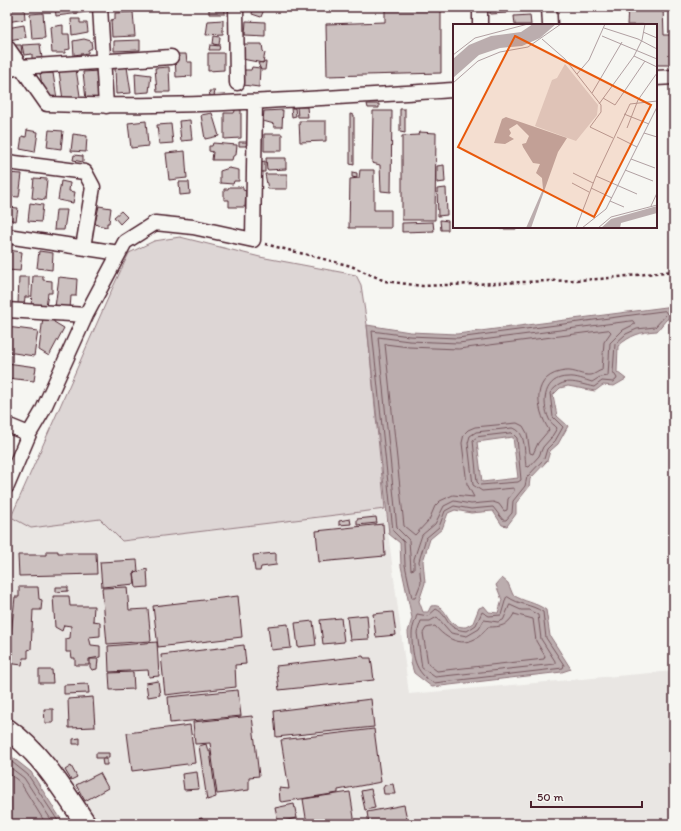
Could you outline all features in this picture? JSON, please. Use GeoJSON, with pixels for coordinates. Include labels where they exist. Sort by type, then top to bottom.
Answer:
{"type":"FeatureCollection","features":[{"type":"Feature","properties":{"kind":"main road"},"geometry":{"type":"LineString","coordinates":[[7,729],[18,737],[44,763],[86,824]]}},
{"type":"Feature","properties":{"kind":"street"},"geometry":{"type":"LineString","coordinates":[[100,7],[106,106]]}},
{"type":"Feature","properties":{"kind":"street"},"geometry":{"type":"LineString","coordinates":[[236,7],[237,83]]}},
{"type":"Feature","properties":{"kind":"street"},"geometry":{"type":"LineString","coordinates":[[480,7],[480,24]]}},
{"type":"Feature","properties":{"kind":"street"},"geometry":{"type":"LineString","coordinates":[[549,7],[550,24]]}},
{"type":"Feature","properties":{"kind":"street"},"geometry":{"type":"LineString","coordinates":[[7,47],[14,68],[47,104],[106,106],[255,102],[453,90]]}},
{"type":"Feature","properties":{"kind":"street"},"geometry":{"type":"LineString","coordinates":[[14,68],[103,60],[171,57]]}},
{"type":"Feature","properties":{"kind":"street"},"geometry":{"type":"LineString","coordinates":[[657,78],[674,77]]}},
{"type":"Feature","properties":{"kind":"street"},"geometry":{"type":"LineString","coordinates":[[7,486],[29,434],[42,412],[86,315],[125,242],[155,223],[193,227],[253,240],[255,102]]}},
{"type":"Feature","properties":{"kind":"street"},"geometry":{"type":"LineString","coordinates":[[7,162],[85,172],[93,187],[83,247]]}},
{"type":"Feature","properties":{"kind":"street"},"geometry":{"type":"LineString","coordinates":[[7,236],[119,253]]}},
{"type":"Feature","properties":{"kind":"street"},"geometry":{"type":"LineString","coordinates":[[7,310],[86,315]]}},
{"type":"Feature","properties":{"kind":"street"},"geometry":{"type":"LineString","coordinates":[[7,425],[29,434]]}},
{"type":"Feature","properties":{"kind":"path"},"geometry":{"type":"LineString","coordinates":[[253,240],[351,266],[385,281],[422,286],[600,280],[674,271]]}},
{"type":"Feature","properties":{"kind":"shaded area"},"geometry":{"type":"Polygon","coordinates":[[[180,237],[260,257],[356,275],[361,285],[367,325],[385,509],[122,541],[100,519],[31,528],[11,517],[129,253],[154,241],[180,237]]]}},
{"type":"Feature","properties":{"kind":"shaded area"},"geometry":{"type":"Polygon","coordinates":[[[385,509],[409,694],[674,671],[674,824],[95,824],[7,724],[7,524],[11,517],[31,528],[100,519],[122,541],[385,509]]]}},
{"type":"Feature","properties":{"kind":"water"},"geometry":{"type":"Polygon","coordinates":[[[674,306],[674,315],[666,320],[657,331],[636,335],[627,339],[618,346],[617,372],[626,379],[614,386],[603,385],[595,391],[568,386],[560,388],[553,395],[557,416],[568,426],[558,444],[550,451],[547,461],[530,479],[529,487],[516,503],[516,514],[507,526],[502,525],[493,511],[471,513],[455,510],[448,513],[442,529],[430,539],[423,561],[425,583],[419,601],[423,612],[428,612],[431,606],[440,607],[452,623],[461,627],[466,627],[473,623],[479,608],[484,606],[489,612],[498,613],[502,600],[496,585],[502,578],[508,583],[513,595],[538,605],[546,610],[550,636],[571,669],[562,672],[432,687],[414,673],[411,663],[408,632],[412,618],[401,566],[400,543],[389,534],[367,325],[410,332],[457,334],[674,306]],[[513,437],[477,442],[482,482],[518,478],[513,437]]]}},
{"type":"Feature","properties":{"kind":"water"},"geometry":{"type":"Polygon","coordinates":[[[7,753],[31,772],[64,824],[7,824],[7,753]]]}},
{"type":"Feature","properties":{"kind":"building"},"geometry":{"type":"Polygon","coordinates":[[[7,7],[24,7],[25,19],[7,22],[7,7]]]}},
{"type":"Feature","properties":{"kind":"building"},"geometry":{"type":"Polygon","coordinates":[[[55,7],[88,7],[88,12],[56,16],[55,7]]]}},
{"type":"Feature","properties":{"kind":"building"},"geometry":{"type":"Polygon","coordinates":[[[209,7],[225,7],[225,14],[209,14],[209,7]]]}},
{"type":"Feature","properties":{"kind":"building"},"geometry":{"type":"Polygon","coordinates":[[[250,7],[265,7],[261,17],[252,14],[253,8],[250,7]]]}},
{"type":"Feature","properties":{"kind":"building"},"geometry":{"type":"Polygon","coordinates":[[[385,7],[441,7],[441,73],[327,76],[326,24],[385,22],[385,7]]]}},
{"type":"Feature","properties":{"kind":"building"},"geometry":{"type":"Polygon","coordinates":[[[490,7],[507,7],[507,13],[490,14],[490,7]]]}},
{"type":"Feature","properties":{"kind":"building"},"geometry":{"type":"Polygon","coordinates":[[[628,7],[663,8],[664,35],[674,35],[674,65],[657,65],[657,24],[627,24],[628,7]]]}},
{"type":"Feature","properties":{"kind":"building"},"geometry":{"type":"Polygon","coordinates":[[[133,12],[135,36],[112,37],[111,20],[115,19],[115,13],[133,12]]]}},
{"type":"Feature","properties":{"kind":"building"},"geometry":{"type":"Polygon","coordinates":[[[43,13],[45,38],[32,39],[30,14],[43,13]]]}},
{"type":"Feature","properties":{"kind":"building"},"geometry":{"type":"Polygon","coordinates":[[[530,15],[531,24],[515,24],[514,16],[530,15]]]}},
{"type":"Feature","properties":{"kind":"building"},"geometry":{"type":"Polygon","coordinates":[[[71,19],[80,19],[80,23],[87,23],[88,32],[72,35],[71,19]]]}},
{"type":"Feature","properties":{"kind":"building"},"geometry":{"type":"Polygon","coordinates":[[[223,20],[223,34],[206,35],[208,21],[223,20]]]}},
{"type":"Feature","properties":{"kind":"building"},"geometry":{"type":"Polygon","coordinates":[[[246,21],[265,22],[265,36],[245,35],[246,21]]]}},
{"type":"Feature","properties":{"kind":"building"},"geometry":{"type":"Polygon","coordinates":[[[24,25],[26,37],[9,40],[7,28],[24,25]]]}},
{"type":"Feature","properties":{"kind":"building"},"geometry":{"type":"Polygon","coordinates":[[[63,25],[63,34],[69,34],[70,49],[65,50],[65,53],[52,53],[50,27],[63,25]]]}},
{"type":"Feature","properties":{"kind":"building"},"geometry":{"type":"Polygon","coordinates":[[[214,36],[220,37],[219,45],[213,44],[214,36]]]}},
{"type":"Feature","properties":{"kind":"building"},"geometry":{"type":"Polygon","coordinates":[[[84,39],[91,41],[92,48],[88,50],[88,53],[74,55],[73,41],[84,39]]]}},
{"type":"Feature","properties":{"kind":"building"},"geometry":{"type":"Polygon","coordinates":[[[140,40],[140,50],[114,51],[114,41],[140,40]]]}},
{"type":"Feature","properties":{"kind":"building"},"geometry":{"type":"Polygon","coordinates":[[[40,44],[42,58],[32,59],[32,54],[24,55],[22,45],[40,44]]]}},
{"type":"Feature","properties":{"kind":"building"},"geometry":{"type":"Polygon","coordinates":[[[242,44],[262,44],[263,51],[265,53],[263,63],[242,59],[242,44]]]}},
{"type":"Feature","properties":{"kind":"building"},"geometry":{"type":"Polygon","coordinates":[[[13,45],[21,45],[22,53],[17,54],[13,45]]]}},
{"type":"Feature","properties":{"kind":"building"},"geometry":{"type":"Polygon","coordinates":[[[210,45],[220,46],[219,50],[209,50],[210,45]]]}},
{"type":"Feature","properties":{"kind":"building"},"geometry":{"type":"Polygon","coordinates":[[[208,53],[224,53],[224,70],[208,71],[208,53]]]}},
{"type":"Feature","properties":{"kind":"building"},"geometry":{"type":"Polygon","coordinates":[[[175,54],[186,54],[187,62],[192,62],[192,76],[176,77],[175,54]]]}},
{"type":"Feature","properties":{"kind":"building"},"geometry":{"type":"Polygon","coordinates":[[[266,62],[265,70],[261,70],[258,63],[266,62]]]}},
{"type":"Feature","properties":{"kind":"building"},"geometry":{"type":"Polygon","coordinates":[[[127,67],[131,93],[116,94],[115,68],[127,67]]]}},
{"type":"Feature","properties":{"kind":"building"},"geometry":{"type":"Polygon","coordinates":[[[169,67],[170,92],[157,92],[155,68],[169,67]]]}},
{"type":"Feature","properties":{"kind":"building"},"geometry":{"type":"Polygon","coordinates":[[[252,67],[260,68],[259,87],[243,85],[244,70],[251,70],[252,67]]]}},
{"type":"Feature","properties":{"kind":"building"},"geometry":{"type":"Polygon","coordinates":[[[76,69],[80,96],[77,101],[63,100],[59,71],[76,69]]]}},
{"type":"Feature","properties":{"kind":"building"},"geometry":{"type":"Polygon","coordinates":[[[99,71],[101,97],[97,97],[96,100],[86,100],[83,72],[99,71]]]}},
{"type":"Feature","properties":{"kind":"building"},"geometry":{"type":"Polygon","coordinates":[[[53,73],[57,99],[48,101],[44,95],[40,74],[53,73]]]}},
{"type":"Feature","properties":{"kind":"building"},"geometry":{"type":"Polygon","coordinates":[[[135,73],[151,75],[149,92],[136,93],[135,73]]]}},
{"type":"Feature","properties":{"kind":"building"},"geometry":{"type":"Polygon","coordinates":[[[209,91],[215,91],[214,96],[210,96],[209,91]]]}},
{"type":"Feature","properties":{"kind":"building"},"geometry":{"type":"Polygon","coordinates":[[[367,104],[379,104],[379,108],[368,108],[367,104]]]}},
{"type":"Feature","properties":{"kind":"building"},"geometry":{"type":"Polygon","coordinates":[[[297,107],[307,107],[308,117],[298,117],[297,107]]]}},
{"type":"Feature","properties":{"kind":"building"},"geometry":{"type":"Polygon","coordinates":[[[291,108],[295,108],[296,116],[292,117],[291,108]]]}},
{"type":"Feature","properties":{"kind":"building"},"geometry":{"type":"Polygon","coordinates":[[[236,109],[241,110],[241,138],[224,139],[224,113],[234,113],[236,109]]]}},
{"type":"Feature","properties":{"kind":"building"},"geometry":{"type":"Polygon","coordinates":[[[400,109],[405,109],[405,133],[400,132],[400,109]]]}},
{"type":"Feature","properties":{"kind":"building"},"geometry":{"type":"Polygon","coordinates":[[[283,110],[282,127],[274,127],[274,124],[263,121],[264,111],[283,110]]]}},
{"type":"Feature","properties":{"kind":"building"},"geometry":{"type":"Polygon","coordinates":[[[373,111],[392,111],[391,192],[381,191],[380,165],[372,163],[373,111]]]}},
{"type":"Feature","properties":{"kind":"building"},"geometry":{"type":"Polygon","coordinates":[[[212,113],[219,136],[205,139],[201,115],[212,113]]]}},
{"type":"Feature","properties":{"kind":"building"},"geometry":{"type":"Polygon","coordinates":[[[350,114],[354,115],[354,165],[350,164],[350,114]]]}},
{"type":"Feature","properties":{"kind":"building"},"geometry":{"type":"Polygon","coordinates":[[[190,120],[192,140],[181,141],[179,121],[190,120]]]}},
{"type":"Feature","properties":{"kind":"building"},"geometry":{"type":"Polygon","coordinates":[[[146,121],[148,146],[131,148],[128,123],[146,121]]]}},
{"type":"Feature","properties":{"kind":"building"},"geometry":{"type":"Polygon","coordinates":[[[299,121],[326,121],[326,141],[300,142],[299,121]]]}},
{"type":"Feature","properties":{"kind":"building"},"geometry":{"type":"Polygon","coordinates":[[[171,124],[173,143],[159,144],[157,125],[171,124]]]}},
{"type":"Feature","properties":{"kind":"building"},"geometry":{"type":"Polygon","coordinates":[[[27,130],[38,132],[35,152],[20,149],[22,136],[26,137],[27,130]]]}},
{"type":"Feature","properties":{"kind":"building"},"geometry":{"type":"Polygon","coordinates":[[[49,130],[63,131],[61,149],[47,147],[49,130]]]}},
{"type":"Feature","properties":{"kind":"building"},"geometry":{"type":"Polygon","coordinates":[[[419,132],[436,133],[435,220],[402,220],[402,136],[418,135],[419,132]]]}},
{"type":"Feature","properties":{"kind":"building"},"geometry":{"type":"Polygon","coordinates":[[[73,134],[87,136],[86,152],[71,151],[73,134]]]}},
{"type":"Feature","properties":{"kind":"building"},"geometry":{"type":"Polygon","coordinates":[[[264,134],[282,134],[282,151],[264,151],[264,134]]]}},
{"type":"Feature","properties":{"kind":"building"},"geometry":{"type":"Polygon","coordinates":[[[239,142],[247,142],[246,146],[239,146],[239,142]]]}},
{"type":"Feature","properties":{"kind":"building"},"geometry":{"type":"Polygon","coordinates":[[[213,143],[237,145],[236,155],[233,156],[232,160],[212,160],[213,152],[209,151],[209,146],[212,146],[213,143]]]}},
{"type":"Feature","properties":{"kind":"building"},"geometry":{"type":"Polygon","coordinates":[[[185,151],[187,178],[169,180],[166,153],[185,151]]]}},
{"type":"Feature","properties":{"kind":"building"},"geometry":{"type":"Polygon","coordinates":[[[74,155],[83,156],[83,162],[73,160],[74,155]]]}},
{"type":"Feature","properties":{"kind":"building"},"geometry":{"type":"Polygon","coordinates":[[[266,158],[286,158],[286,169],[267,170],[266,158]]]}},
{"type":"Feature","properties":{"kind":"building"},"geometry":{"type":"Polygon","coordinates":[[[265,161],[265,172],[261,172],[260,162],[265,161]]]}},
{"type":"Feature","properties":{"kind":"building"},"geometry":{"type":"Polygon","coordinates":[[[444,165],[445,182],[437,183],[437,166],[444,165]]]}},
{"type":"Feature","properties":{"kind":"building"},"geometry":{"type":"Polygon","coordinates":[[[229,168],[239,170],[239,181],[234,181],[233,184],[220,183],[220,171],[229,168]]]}},
{"type":"Feature","properties":{"kind":"building"},"geometry":{"type":"Polygon","coordinates":[[[360,170],[374,170],[374,210],[391,210],[391,228],[349,228],[350,179],[359,178],[360,170]]]}},
{"type":"Feature","properties":{"kind":"building"},"geometry":{"type":"Polygon","coordinates":[[[352,172],[357,173],[357,178],[352,177],[352,172]]]}},
{"type":"Feature","properties":{"kind":"building"},"geometry":{"type":"Polygon","coordinates":[[[7,173],[22,174],[19,197],[7,196],[7,173]]]}},
{"type":"Feature","properties":{"kind":"building"},"geometry":{"type":"Polygon","coordinates":[[[265,174],[287,174],[287,189],[268,189],[265,174]]]}},
{"type":"Feature","properties":{"kind":"building"},"geometry":{"type":"Polygon","coordinates":[[[34,178],[47,179],[45,200],[32,198],[34,178]]]}},
{"type":"Feature","properties":{"kind":"building"},"geometry":{"type":"Polygon","coordinates":[[[61,181],[70,183],[69,191],[75,192],[73,203],[58,200],[61,181]]]}},
{"type":"Feature","properties":{"kind":"building"},"geometry":{"type":"Polygon","coordinates":[[[179,182],[189,182],[190,194],[180,195],[179,182]]]}},
{"type":"Feature","properties":{"kind":"building"},"geometry":{"type":"Polygon","coordinates":[[[229,187],[243,187],[243,190],[246,191],[245,207],[229,207],[229,200],[224,200],[224,189],[228,189],[229,187]]]}},
{"type":"Feature","properties":{"kind":"building"},"geometry":{"type":"Polygon","coordinates":[[[446,188],[447,215],[438,216],[437,189],[446,188]]]}},
{"type":"Feature","properties":{"kind":"building"},"geometry":{"type":"Polygon","coordinates":[[[30,203],[43,205],[41,222],[28,221],[30,203]]]}},
{"type":"Feature","properties":{"kind":"building"},"geometry":{"type":"Polygon","coordinates":[[[99,206],[111,208],[107,227],[97,225],[95,223],[99,206]]]}},
{"type":"Feature","properties":{"kind":"building"},"geometry":{"type":"Polygon","coordinates":[[[7,207],[18,208],[16,221],[7,219],[7,207]]]}},
{"type":"Feature","properties":{"kind":"building"},"geometry":{"type":"Polygon","coordinates":[[[56,210],[67,210],[64,230],[54,230],[56,210]]]}},
{"type":"Feature","properties":{"kind":"building"},"geometry":{"type":"Polygon","coordinates":[[[121,211],[127,217],[120,224],[114,217],[121,211]]]}},
{"type":"Feature","properties":{"kind":"building"},"geometry":{"type":"Polygon","coordinates":[[[440,220],[448,221],[448,230],[441,230],[440,220]]]}},
{"type":"Feature","properties":{"kind":"building"},"geometry":{"type":"Polygon","coordinates":[[[433,222],[434,231],[402,232],[402,223],[433,222]]]}},
{"type":"Feature","properties":{"kind":"building"},"geometry":{"type":"Polygon","coordinates":[[[500,228],[516,228],[516,229],[500,228]]]}},
{"type":"Feature","properties":{"kind":"building"},"geometry":{"type":"Polygon","coordinates":[[[8,250],[22,252],[20,271],[7,270],[8,250]]]}},
{"type":"Feature","properties":{"kind":"building"},"geometry":{"type":"Polygon","coordinates":[[[39,251],[53,253],[52,270],[37,268],[39,251]]]}},
{"type":"Feature","properties":{"kind":"building"},"geometry":{"type":"Polygon","coordinates":[[[8,275],[8,298],[7,298],[8,275]]]}},
{"type":"Feature","properties":{"kind":"building"},"geometry":{"type":"Polygon","coordinates":[[[33,276],[43,276],[43,280],[52,281],[52,293],[48,293],[46,307],[31,307],[33,276]]]}},
{"type":"Feature","properties":{"kind":"building"},"geometry":{"type":"Polygon","coordinates":[[[19,277],[29,277],[29,297],[25,297],[24,305],[18,304],[19,277]]]}},
{"type":"Feature","properties":{"kind":"building"},"geometry":{"type":"Polygon","coordinates":[[[59,277],[77,279],[76,296],[71,296],[70,309],[55,307],[59,277]]]}},
{"type":"Feature","properties":{"kind":"building"},"geometry":{"type":"Polygon","coordinates":[[[43,317],[54,319],[54,322],[64,328],[49,356],[39,350],[43,317]]]}},
{"type":"Feature","properties":{"kind":"building"},"geometry":{"type":"Polygon","coordinates":[[[7,327],[38,331],[34,356],[7,352],[7,327]]]}},
{"type":"Feature","properties":{"kind":"building"},"geometry":{"type":"Polygon","coordinates":[[[7,363],[36,367],[34,381],[7,378],[7,363]]]}},
{"type":"Feature","properties":{"kind":"building"},"geometry":{"type":"Polygon","coordinates":[[[376,517],[377,523],[357,525],[357,519],[376,517]]]}},
{"type":"Feature","properties":{"kind":"building"},"geometry":{"type":"Polygon","coordinates":[[[350,519],[351,524],[339,525],[339,521],[350,519]]]}},
{"type":"Feature","properties":{"kind":"building"},"geometry":{"type":"Polygon","coordinates":[[[383,524],[385,556],[319,562],[316,531],[383,524]]]}},
{"type":"Feature","properties":{"kind":"building"},"geometry":{"type":"Polygon","coordinates":[[[46,551],[58,551],[58,553],[96,553],[97,574],[19,576],[18,555],[46,555],[46,551]]]}},
{"type":"Feature","properties":{"kind":"building"},"geometry":{"type":"Polygon","coordinates":[[[276,553],[276,565],[261,567],[260,571],[255,571],[253,555],[276,553]]]}},
{"type":"Feature","properties":{"kind":"building"},"geometry":{"type":"Polygon","coordinates":[[[137,560],[138,571],[134,572],[135,584],[102,587],[100,562],[137,560]]]}},
{"type":"Feature","properties":{"kind":"building"},"geometry":{"type":"Polygon","coordinates":[[[147,569],[148,587],[136,588],[134,573],[147,569]]]}},
{"type":"Feature","properties":{"kind":"building"},"geometry":{"type":"Polygon","coordinates":[[[19,587],[38,587],[39,599],[42,600],[41,610],[33,610],[31,649],[28,650],[28,658],[23,658],[22,665],[7,663],[8,635],[11,634],[15,597],[19,597],[19,587]]]}},
{"type":"Feature","properties":{"kind":"building"},"geometry":{"type":"Polygon","coordinates":[[[56,587],[68,587],[68,591],[56,592],[56,587]]]}},
{"type":"Feature","properties":{"kind":"building"},"geometry":{"type":"Polygon","coordinates":[[[127,587],[129,610],[148,609],[151,641],[107,644],[102,588],[127,587]]]}},
{"type":"Feature","properties":{"kind":"building"},"geometry":{"type":"Polygon","coordinates":[[[53,596],[69,596],[70,606],[94,606],[93,621],[100,622],[100,636],[89,637],[91,645],[100,646],[100,657],[89,659],[89,665],[75,665],[75,658],[72,658],[71,652],[66,652],[66,639],[70,638],[71,626],[64,625],[62,631],[55,627],[53,596]]]}},
{"type":"Feature","properties":{"kind":"building"},"geometry":{"type":"Polygon","coordinates":[[[238,596],[242,637],[158,647],[153,606],[238,596]]]}},
{"type":"Feature","properties":{"kind":"building"},"geometry":{"type":"Polygon","coordinates":[[[393,612],[396,635],[376,637],[373,614],[393,612]]]}},
{"type":"Feature","properties":{"kind":"building"},"geometry":{"type":"Polygon","coordinates":[[[367,615],[369,639],[350,640],[347,617],[367,615]]]}},
{"type":"Feature","properties":{"kind":"building"},"geometry":{"type":"Polygon","coordinates":[[[341,618],[344,642],[323,644],[320,620],[341,618]]]}},
{"type":"Feature","properties":{"kind":"building"},"geometry":{"type":"Polygon","coordinates":[[[313,621],[316,645],[298,647],[295,623],[313,621]]]}},
{"type":"Feature","properties":{"kind":"building"},"geometry":{"type":"Polygon","coordinates":[[[288,624],[291,648],[271,650],[268,626],[288,624]]]}},
{"type":"Feature","properties":{"kind":"building"},"geometry":{"type":"Polygon","coordinates":[[[157,642],[159,676],[149,677],[148,670],[109,672],[108,646],[157,642]]]}},
{"type":"Feature","properties":{"kind":"building"},"geometry":{"type":"Polygon","coordinates":[[[244,645],[246,664],[235,665],[236,687],[165,695],[161,655],[244,645]]]}},
{"type":"Feature","properties":{"kind":"building"},"geometry":{"type":"Polygon","coordinates":[[[363,656],[364,658],[371,658],[374,680],[279,690],[276,666],[363,656]]]}},
{"type":"Feature","properties":{"kind":"building"},"geometry":{"type":"Polygon","coordinates":[[[90,659],[98,659],[97,669],[92,670],[90,667],[90,659]]]}},
{"type":"Feature","properties":{"kind":"building"},"geometry":{"type":"Polygon","coordinates":[[[39,670],[52,670],[53,683],[39,683],[39,670]]]}},
{"type":"Feature","properties":{"kind":"building"},"geometry":{"type":"Polygon","coordinates":[[[133,672],[134,689],[110,690],[109,673],[133,672]]]}},
{"type":"Feature","properties":{"kind":"building"},"geometry":{"type":"Polygon","coordinates":[[[158,681],[160,695],[148,697],[146,683],[158,681]]]}},
{"type":"Feature","properties":{"kind":"building"},"geometry":{"type":"Polygon","coordinates":[[[88,684],[89,693],[64,694],[64,685],[88,684]]]}},
{"type":"Feature","properties":{"kind":"building"},"geometry":{"type":"Polygon","coordinates":[[[238,690],[241,716],[170,723],[168,697],[238,690]]]}},
{"type":"Feature","properties":{"kind":"building"},"geometry":{"type":"Polygon","coordinates":[[[93,697],[95,727],[69,728],[68,699],[93,697]]]}},
{"type":"Feature","properties":{"kind":"building"},"geometry":{"type":"Polygon","coordinates":[[[371,699],[374,727],[276,737],[274,711],[371,699]]]}},
{"type":"Feature","properties":{"kind":"building"},"geometry":{"type":"Polygon","coordinates":[[[44,709],[53,709],[53,723],[45,723],[44,709]]]}},
{"type":"Feature","properties":{"kind":"building"},"geometry":{"type":"Polygon","coordinates":[[[252,716],[259,776],[249,777],[249,790],[217,794],[210,743],[195,744],[193,722],[252,716]]]}},
{"type":"Feature","properties":{"kind":"building"},"geometry":{"type":"Polygon","coordinates":[[[190,725],[195,763],[132,771],[127,733],[190,725]]]}},
{"type":"Feature","properties":{"kind":"building"},"geometry":{"type":"Polygon","coordinates":[[[374,729],[381,782],[338,790],[338,793],[282,802],[280,801],[279,788],[289,789],[281,740],[374,729]]]}},
{"type":"Feature","properties":{"kind":"building"},"geometry":{"type":"Polygon","coordinates":[[[80,738],[80,744],[73,744],[73,739],[80,738]]]}},
{"type":"Feature","properties":{"kind":"building"},"geometry":{"type":"Polygon","coordinates":[[[206,744],[208,751],[210,751],[216,797],[207,800],[199,746],[206,744]]]}},
{"type":"Feature","properties":{"kind":"building"},"geometry":{"type":"Polygon","coordinates":[[[96,753],[109,753],[109,758],[96,758],[96,753]]]}},
{"type":"Feature","properties":{"kind":"building"},"geometry":{"type":"Polygon","coordinates":[[[102,759],[107,759],[107,765],[103,765],[102,759]]]}},
{"type":"Feature","properties":{"kind":"building"},"geometry":{"type":"Polygon","coordinates":[[[71,766],[77,777],[71,780],[65,770],[71,766]]]}},
{"type":"Feature","properties":{"kind":"building"},"geometry":{"type":"Polygon","coordinates":[[[197,772],[199,789],[184,790],[182,774],[197,772]]]}},
{"type":"Feature","properties":{"kind":"building"},"geometry":{"type":"Polygon","coordinates":[[[100,773],[108,788],[85,801],[76,785],[100,773]]]}},
{"type":"Feature","properties":{"kind":"building"},"geometry":{"type":"Polygon","coordinates":[[[393,784],[395,794],[384,794],[383,788],[385,785],[393,784]]]}},
{"type":"Feature","properties":{"kind":"building"},"geometry":{"type":"Polygon","coordinates":[[[371,789],[375,808],[365,810],[361,791],[371,789]]]}},
{"type":"Feature","properties":{"kind":"building"},"geometry":{"type":"Polygon","coordinates":[[[350,792],[355,824],[307,824],[303,799],[350,792]]]}},
{"type":"Feature","properties":{"kind":"building"},"geometry":{"type":"Polygon","coordinates":[[[294,804],[297,818],[278,822],[275,808],[294,804]]]}},
{"type":"Feature","properties":{"kind":"building"},"geometry":{"type":"Polygon","coordinates":[[[404,805],[408,824],[369,824],[367,812],[404,805]]]}},
{"type":"Feature","properties":{"kind":"building"},"geometry":{"type":"Polygon","coordinates":[[[202,818],[203,824],[169,824],[202,818]]]}}]}
